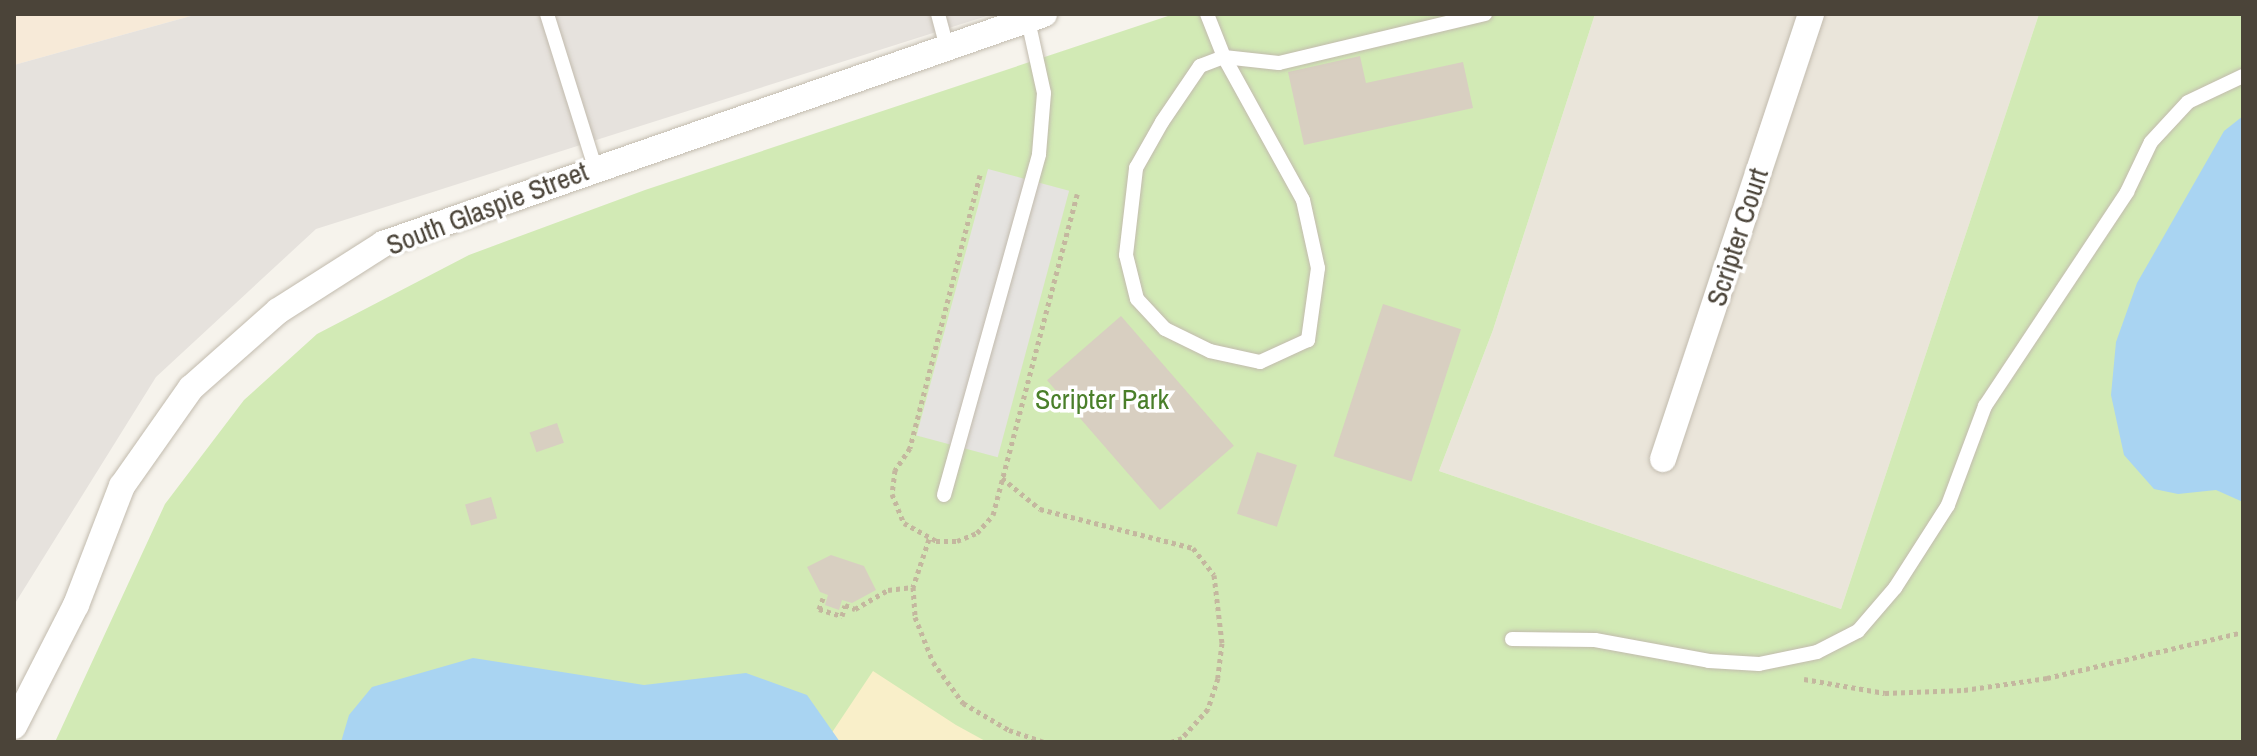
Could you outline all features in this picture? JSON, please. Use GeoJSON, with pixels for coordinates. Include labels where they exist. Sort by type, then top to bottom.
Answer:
{"type":"FeatureCollection","features":[{"type":"Feature","properties":{"kind":"street","name":"Scripter Court"},"geometry":{"type":"LineString","coordinates":[[1663,459],[1811,14]]}},
{"type":"Feature","properties":{"kind":"street","name":"South Glaspie Street"},"geometry":{"type":"LineString","coordinates":[[14,726],[76,605],[122,486],[191,388],[278,311],[383,244],[595,167],[1036,17]]}},
{"type":"Feature","properties":{"kind":"lane"},"geometry":{"type":"LineString","coordinates":[[547,14],[595,167]]}},
{"type":"Feature","properties":{"kind":"lane"},"geometry":{"type":"LineString","coordinates":[[938,14],[947,47]]}},
{"type":"Feature","properties":{"kind":"lane"},"geometry":{"type":"LineString","coordinates":[[1207,14],[1224,57],[1303,200],[1318,268],[1308,340],[1260,362],[1210,351],[1165,329],[1137,299],[1126,255],[1136,168],[1200,66],[1224,57],[1279,63],[1485,14]]}},
{"type":"Feature","properties":{"kind":"lane"},"geometry":{"type":"LineString","coordinates":[[944,495],[1039,154],[1044,93],[1036,17]]}},
{"type":"Feature","properties":{"kind":"lane"},"geometry":{"type":"LineString","coordinates":[[1512,639],[1595,640],[1709,661],[1759,664],[1817,652],[1858,631],[1895,588],[1948,505],[1985,406],[2127,192],[2151,142],[2188,102],[2243,76]]}},
{"type":"Feature","properties":{"kind":"path"},"geometry":{"type":"LineString","coordinates":[[1001,477],[1040,509],[1193,548],[1214,575],[1222,630],[1218,678],[1208,709],[1182,738],[1171,742]]}},
{"type":"Feature","properties":{"kind":"path"},"geometry":{"type":"LineString","coordinates":[[929,539],[913,587],[915,617],[933,662],[963,703],[1009,730],[1043,742]]}},
{"type":"Feature","properties":{"kind":"path"},"geometry":{"type":"LineString","coordinates":[[823,598],[819,609],[842,616],[845,605],[855,609],[888,590],[913,587]]}},
{"type":"Feature","properties":{"kind":"path"},"geometry":{"type":"LineString","coordinates":[[1759,664],[1826,686],[1885,693],[1964,690],[2047,678],[2243,632]]}},
{"type":"Feature","properties":{"kind":"shaded area"},"geometry":{"type":"Polygon","coordinates":[[[14,14],[198,14],[14,65],[14,14]]]}},
{"type":"Feature","properties":{"kind":"shaded area"},"geometry":{"type":"Polygon","coordinates":[[[198,14],[993,14],[316,229],[156,377],[14,605],[14,65],[198,14]]]}},
{"type":"Feature","properties":{"kind":"shaded area"},"geometry":{"type":"Polygon","coordinates":[[[1595,14],[2039,14],[1841,609],[1439,471],[1493,330],[1595,14]]]}},
{"type":"Feature","properties":{"kind":"shaded area"},"geometry":{"type":"Polygon","coordinates":[[[988,169],[1069,191],[998,457],[917,436],[988,169]]]}},
{"type":"Feature","properties":{"kind":"green space","name":"Scripter Park"},"geometry":{"type":"Polygon","coordinates":[[[1174,14],[1595,14],[1493,330],[1439,471],[1841,609],[2039,14],[2243,14],[2243,742],[55,742],[165,504],[244,400],[317,334],[469,255],[645,190],[1174,14]]]}},
{"type":"Feature","properties":{"kind":"sand"},"geometry":{"type":"Polygon","coordinates":[[[873,671],[987,742],[840,742],[831,734],[873,671]]]}},
{"type":"Feature","properties":{"kind":"water"},"geometry":{"type":"Polygon","coordinates":[[[2243,116],[2243,502],[2216,490],[2178,494],[2154,489],[2124,455],[2111,395],[2116,342],[2137,283],[2224,131],[2243,116]]]}},
{"type":"Feature","properties":{"kind":"water"},"geometry":{"type":"Polygon","coordinates":[[[473,658],[644,685],[746,673],[807,695],[840,742],[341,742],[349,715],[372,687],[473,658]]]}},
{"type":"Feature","properties":{"kind":"building"},"geometry":{"type":"Polygon","coordinates":[[[1360,56],[1366,83],[1463,62],[1473,108],[1304,145],[1288,72],[1360,56]]]}},
{"type":"Feature","properties":{"kind":"building"},"geometry":{"type":"Polygon","coordinates":[[[1383,304],[1461,329],[1412,482],[1334,456],[1383,304]]]}},
{"type":"Feature","properties":{"kind":"building"},"geometry":{"type":"Polygon","coordinates":[[[1121,316],[1234,446],[1160,510],[1047,380],[1121,316]]]}},
{"type":"Feature","properties":{"kind":"building"},"geometry":{"type":"Polygon","coordinates":[[[557,423],[564,443],[536,452],[530,432],[557,423]]]}},
{"type":"Feature","properties":{"kind":"building"},"geometry":{"type":"Polygon","coordinates":[[[1257,452],[1297,465],[1277,527],[1237,514],[1257,452]]]}},
{"type":"Feature","properties":{"kind":"building"},"geometry":{"type":"Polygon","coordinates":[[[491,497],[497,518],[471,526],[465,504],[491,497]]]}},
{"type":"Feature","properties":{"kind":"building"},"geometry":{"type":"Polygon","coordinates":[[[831,555],[864,566],[876,590],[852,603],[842,600],[839,610],[825,605],[828,595],[820,592],[807,567],[831,555]]]}}]}
